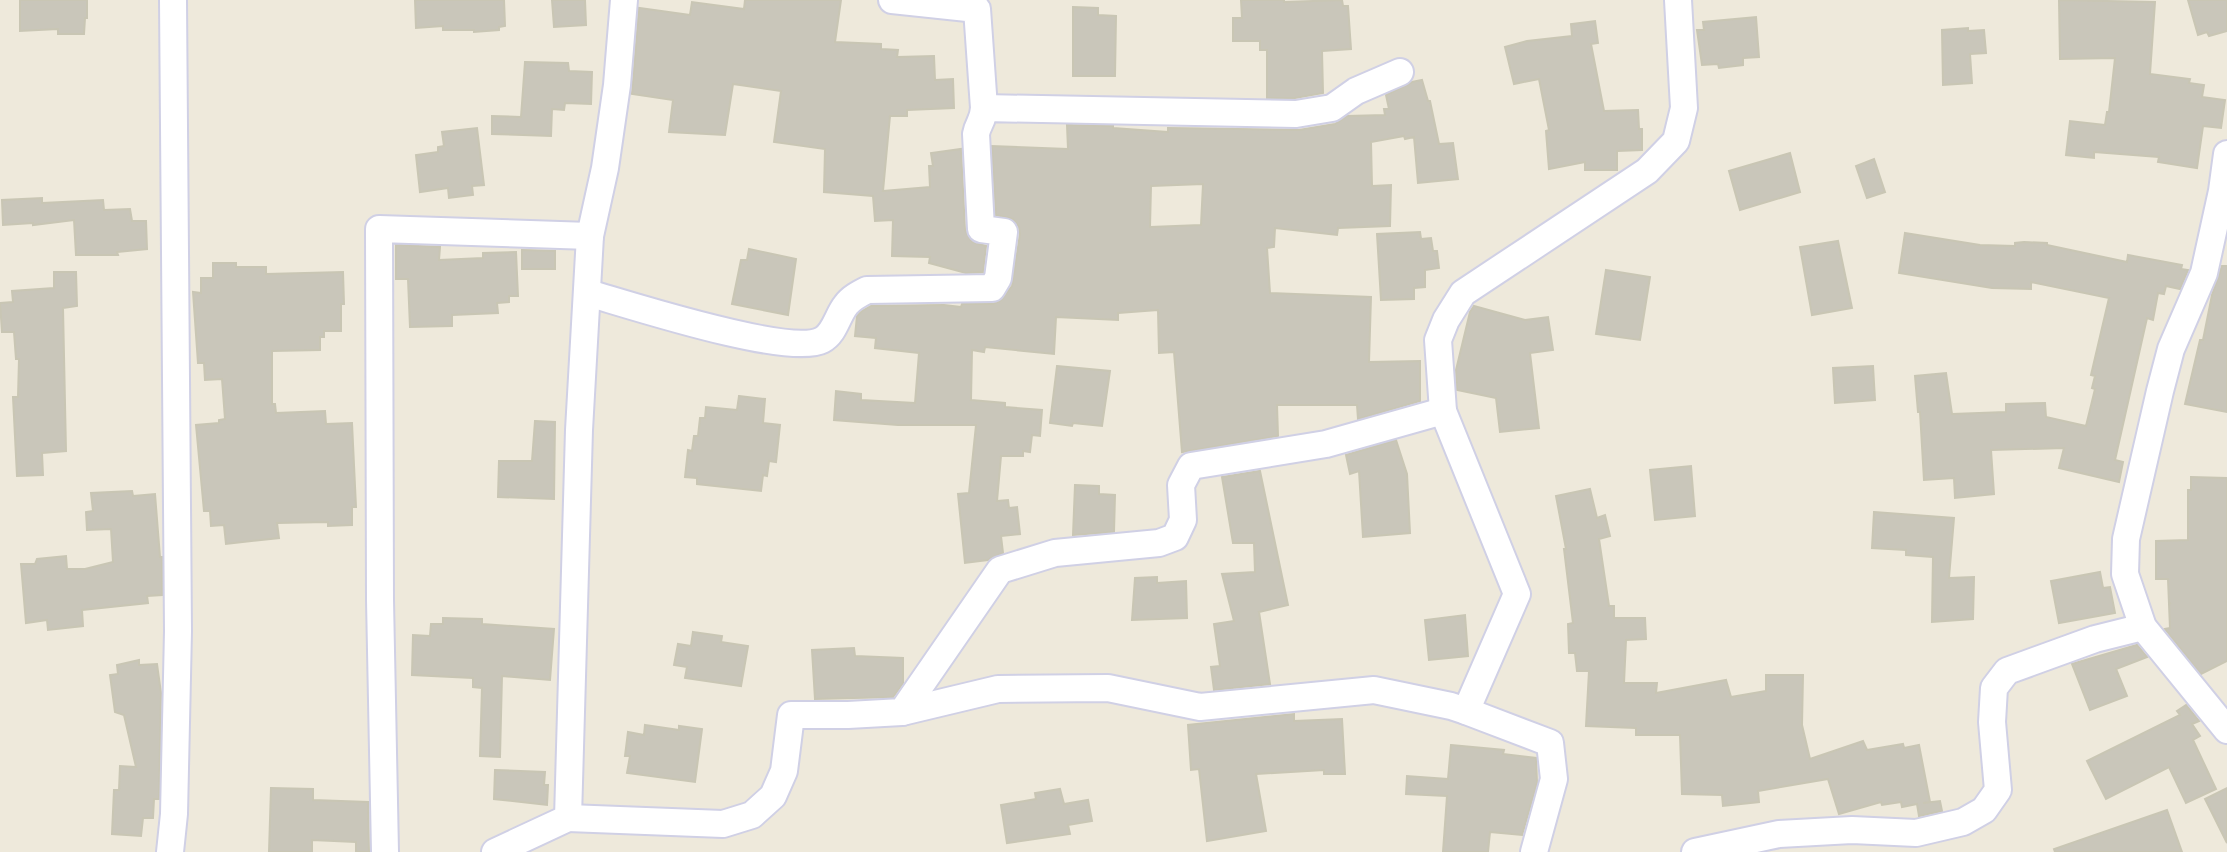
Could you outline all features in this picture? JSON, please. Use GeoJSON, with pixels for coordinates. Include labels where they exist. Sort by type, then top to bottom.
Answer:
{"type":"FeatureCollection","features":[{"type":"Feature","properties":{"kind":"street"},"geometry":{"type":"LineString","coordinates":[[170,852],[174,814],[178,631],[173,0]]}},
{"type":"Feature","properties":{"kind":"street"},"geometry":{"type":"LineString","coordinates":[[568,818],[579,430],[589,293],[590,236],[605,168],[617,85],[624,0]]}},
{"type":"Feature","properties":{"kind":"street"},"geometry":{"type":"LineString","coordinates":[[589,293],[694,324],[796,345],[821,341],[830,334],[845,306],[855,296],[867,290],[992,288],[998,278],[1004,232],[981,229],[976,134],[983,121],[984,108],[977,9],[892,0]]}},
{"type":"Feature","properties":{"kind":"street"},"geometry":{"type":"LineString","coordinates":[[1466,711],[1517,594],[1443,411],[1438,340],[1446,320],[1463,293],[1647,171],[1676,142],[1684,108],[1678,0]]}},
{"type":"Feature","properties":{"kind":"street"},"geometry":{"type":"LineString","coordinates":[[984,108],[1296,114],[1332,108],[1356,91],[1400,72]]}},
{"type":"Feature","properties":{"kind":"street"},"geometry":{"type":"LineString","coordinates":[[2227,154],[2222,191],[2204,273],[2171,349],[2126,539],[2125,574],[2143,627],[2227,730]]}},
{"type":"Feature","properties":{"kind":"street"},"geometry":{"type":"LineString","coordinates":[[385,852],[379,587],[379,229],[590,236]]}},
{"type":"Feature","properties":{"kind":"street"},"geometry":{"type":"LineString","coordinates":[[902,712],[1000,570],[1055,553],[1159,543],[1175,537],[1183,520],[1181,485],[1191,466],[1326,444],[1443,411]]}},
{"type":"Feature","properties":{"kind":"street"},"geometry":{"type":"LineString","coordinates":[[1695,852],[1779,834],[1851,841],[1916,833],[1963,821],[1984,810],[1998,790],[1992,722],[1994,688],[2007,671],[2095,639],[2143,627]]}},
{"type":"Feature","properties":{"kind":"street"},"geometry":{"type":"LineString","coordinates":[[495,852],[568,818],[723,824],[752,815],[773,796],[784,771],[791,715],[902,712],[998,689],[1108,688],[1200,707],[1374,690],[1451,706],[1550,743],[1554,779],[1534,852]]}},
{"type":"Feature","properties":{"kind":"building"},"geometry":{"type":"Polygon","coordinates":[[[20,0],[87,0],[84,34],[58,34],[58,29],[20,31],[20,0]]]}},
{"type":"Feature","properties":{"kind":"building"},"geometry":{"type":"Polygon","coordinates":[[[415,0],[504,0],[505,26],[499,27],[499,30],[474,32],[443,30],[443,26],[416,28],[415,0]]]}},
{"type":"Feature","properties":{"kind":"building"},"geometry":{"type":"Polygon","coordinates":[[[552,0],[585,0],[586,25],[554,27],[552,0]]]}},
{"type":"Feature","properties":{"kind":"building"},"geometry":{"type":"Polygon","coordinates":[[[745,0],[841,0],[835,42],[881,44],[881,49],[898,50],[897,57],[934,56],[935,80],[953,79],[954,108],[907,110],[907,116],[890,116],[883,191],[930,187],[929,166],[933,166],[931,153],[961,149],[965,230],[972,242],[986,246],[983,272],[966,273],[929,263],[930,257],[892,256],[893,220],[875,221],[873,196],[824,192],[825,149],[774,142],[781,91],[733,84],[725,135],[669,132],[673,100],[632,94],[639,8],[690,15],[692,2],[744,9],[745,0]]]}},
{"type":"Feature","properties":{"kind":"building"},"geometry":{"type":"Polygon","coordinates":[[[1241,0],[1342,0],[1343,6],[1348,6],[1351,49],[1322,51],[1323,93],[1295,98],[1267,98],[1267,50],[1260,50],[1260,41],[1233,41],[1233,18],[1242,18],[1241,0]]]}},
{"type":"Feature","properties":{"kind":"building"},"geometry":{"type":"Polygon","coordinates":[[[2059,0],[2155,2],[2150,74],[2190,79],[2189,83],[2204,85],[2202,97],[2225,100],[2221,128],[2203,126],[2197,168],[2158,162],[2159,157],[2094,152],[2094,158],[2066,155],[2070,121],[2105,125],[2115,58],[2060,59],[2059,0]]]}},
{"type":"Feature","properties":{"kind":"building"},"geometry":{"type":"Polygon","coordinates":[[[2188,0],[2227,0],[2227,31],[2209,36],[2207,32],[2198,35],[2188,0]]]}},
{"type":"Feature","properties":{"kind":"building"},"geometry":{"type":"Polygon","coordinates":[[[1073,7],[1098,8],[1098,15],[1116,16],[1115,76],[1073,76],[1073,7]]]}},
{"type":"Feature","properties":{"kind":"building"},"geometry":{"type":"Polygon","coordinates":[[[1756,17],[1759,57],[1743,58],[1743,65],[1719,68],[1718,64],[1702,65],[1697,30],[1704,30],[1703,22],[1756,17]]]}},
{"type":"Feature","properties":{"kind":"building"},"geometry":{"type":"Polygon","coordinates":[[[1595,21],[1598,43],[1591,44],[1604,111],[1638,110],[1642,150],[1617,151],[1617,170],[1585,170],[1585,162],[1549,169],[1546,131],[1549,130],[1539,79],[1514,84],[1505,47],[1527,41],[1572,36],[1571,24],[1595,21]]]}},
{"type":"Feature","properties":{"kind":"building"},"geometry":{"type":"Polygon","coordinates":[[[1968,28],[1968,31],[1984,30],[1986,53],[1970,54],[1972,83],[1943,85],[1942,30],[1968,28]]]}},
{"type":"Feature","properties":{"kind":"building"},"geometry":{"type":"Polygon","coordinates":[[[525,62],[568,63],[569,71],[592,72],[591,104],[565,103],[564,110],[552,109],[551,136],[492,134],[492,116],[521,117],[525,62]]]}},
{"type":"Feature","properties":{"kind":"building"},"geometry":{"type":"Polygon","coordinates":[[[1422,80],[1430,101],[1439,144],[1453,143],[1458,179],[1418,183],[1414,137],[1405,139],[1404,136],[1371,142],[1372,186],[1391,185],[1390,226],[1338,228],[1337,235],[1275,228],[1274,247],[1267,248],[1270,293],[1371,297],[1369,362],[1420,361],[1420,401],[1358,419],[1357,405],[1277,405],[1278,436],[1182,452],[1174,352],[1159,353],[1158,310],[1118,313],[1118,320],[1056,317],[1054,354],[985,347],[984,352],[972,350],[971,400],[1005,403],[1005,407],[1042,410],[1040,436],[1032,435],[1030,452],[1023,451],[1023,456],[1001,456],[997,501],[1008,500],[1009,508],[1017,507],[1020,534],[1001,536],[1003,553],[988,560],[965,563],[958,494],[969,493],[976,425],[898,425],[834,420],[836,391],[861,394],[861,400],[915,403],[919,353],[875,348],[876,338],[855,336],[857,316],[862,311],[871,306],[961,307],[962,304],[993,304],[1000,301],[1012,286],[1019,227],[1013,219],[996,215],[992,146],[1068,149],[1067,125],[1113,126],[1168,132],[1168,128],[1299,130],[1335,124],[1347,116],[1385,115],[1384,109],[1389,109],[1386,95],[1422,80]],[[1203,184],[1151,186],[1150,227],[1201,225],[1203,184]]]}},
{"type":"Feature","properties":{"kind":"building"},"geometry":{"type":"Polygon","coordinates":[[[477,128],[484,185],[472,186],[473,195],[449,198],[448,188],[420,192],[416,155],[438,152],[438,147],[444,146],[442,132],[477,128]]]}},
{"type":"Feature","properties":{"kind":"building"},"geometry":{"type":"Polygon","coordinates":[[[1790,153],[1800,192],[1740,210],[1729,171],[1790,153]]]}},
{"type":"Feature","properties":{"kind":"building"},"geometry":{"type":"Polygon","coordinates":[[[1874,159],[1885,192],[1867,198],[1856,166],[1874,159]]]}},
{"type":"Feature","properties":{"kind":"building"},"geometry":{"type":"Polygon","coordinates":[[[42,198],[42,203],[103,200],[104,210],[130,209],[132,221],[146,221],[147,249],[117,252],[118,255],[76,255],[74,220],[33,225],[3,225],[2,200],[42,198]]]}},
{"type":"Feature","properties":{"kind":"building"},"geometry":{"type":"Polygon","coordinates":[[[1420,232],[1421,239],[1431,238],[1433,251],[1437,251],[1439,268],[1425,270],[1425,287],[1414,288],[1414,299],[1381,300],[1377,234],[1420,232]]]}},
{"type":"Feature","properties":{"kind":"building"},"geometry":{"type":"Polygon","coordinates":[[[1905,233],[1980,245],[2047,243],[2127,262],[2128,255],[2182,265],[2181,269],[2188,270],[2180,289],[2166,286],[2164,294],[2158,293],[2153,320],[2147,318],[2115,460],[2123,462],[2119,482],[2059,468],[2064,448],[1991,450],[1994,494],[1955,498],[1954,478],[1924,480],[1915,376],[1946,373],[1952,414],[2006,412],[2006,404],[2045,403],[2046,417],[2086,426],[2095,389],[2092,388],[2095,376],[2091,375],[2109,298],[2031,282],[2031,289],[1992,288],[1899,273],[1905,233]]]}},
{"type":"Feature","properties":{"kind":"building"},"geometry":{"type":"Polygon","coordinates":[[[1838,241],[1852,308],[1812,315],[1800,247],[1838,241]]]}},
{"type":"Feature","properties":{"kind":"building"},"geometry":{"type":"Polygon","coordinates":[[[396,245],[440,247],[439,260],[483,258],[483,253],[516,252],[518,296],[509,296],[509,302],[497,303],[498,313],[452,315],[452,326],[410,327],[408,279],[396,279],[396,245]]]}},
{"type":"Feature","properties":{"kind":"building"},"geometry":{"type":"Polygon","coordinates":[[[749,249],[796,259],[788,315],[732,304],[741,260],[747,260],[749,249]]]}},
{"type":"Feature","properties":{"kind":"building"},"geometry":{"type":"Polygon","coordinates":[[[522,250],[555,251],[555,269],[522,269],[522,250]]]}},
{"type":"Feature","properties":{"kind":"building"},"geometry":{"type":"Polygon","coordinates":[[[213,263],[236,263],[236,267],[266,267],[266,274],[343,272],[341,331],[324,331],[324,337],[320,337],[320,350],[272,351],[272,404],[275,404],[276,413],[325,411],[326,424],[352,423],[356,507],[352,507],[352,525],[328,526],[328,522],[277,523],[279,538],[226,544],[224,525],[211,526],[210,511],[204,511],[196,425],[219,423],[219,420],[225,419],[222,379],[205,380],[204,363],[198,363],[193,292],[201,293],[201,278],[213,278],[213,263]]]}},
{"type":"Feature","properties":{"kind":"building"},"geometry":{"type":"Polygon","coordinates":[[[2222,266],[2227,266],[2227,412],[2185,404],[2212,295],[2222,266]]]}},
{"type":"Feature","properties":{"kind":"building"},"geometry":{"type":"Polygon","coordinates":[[[1606,270],[1650,277],[1640,340],[1596,334],[1606,270]]]}},
{"type":"Feature","properties":{"kind":"building"},"geometry":{"type":"Polygon","coordinates":[[[54,272],[76,272],[77,306],[63,308],[66,451],[42,453],[43,475],[17,476],[13,397],[18,397],[19,359],[16,359],[14,332],[2,332],[0,303],[13,302],[12,291],[54,288],[54,272]]]}},
{"type":"Feature","properties":{"kind":"building"},"geometry":{"type":"Polygon","coordinates":[[[1474,306],[1525,320],[1548,317],[1553,350],[1530,353],[1539,428],[1500,432],[1496,398],[1457,390],[1456,370],[1470,312],[1474,306]]]}},
{"type":"Feature","properties":{"kind":"building"},"geometry":{"type":"Polygon","coordinates":[[[1057,366],[1110,371],[1102,426],[1050,423],[1057,366]]]}},
{"type":"Feature","properties":{"kind":"building"},"geometry":{"type":"Polygon","coordinates":[[[1873,366],[1875,400],[1835,403],[1833,368],[1873,366]]]}},
{"type":"Feature","properties":{"kind":"building"},"geometry":{"type":"Polygon","coordinates":[[[739,396],[765,399],[763,423],[780,425],[776,462],[769,461],[767,476],[763,475],[761,491],[697,484],[697,478],[685,477],[688,450],[692,451],[694,436],[698,436],[700,418],[705,418],[706,407],[737,410],[739,396]]]}},
{"type":"Feature","properties":{"kind":"building"},"geometry":{"type":"Polygon","coordinates":[[[535,421],[555,422],[554,499],[498,497],[499,461],[532,461],[535,421]]]}},
{"type":"Feature","properties":{"kind":"building"},"geometry":{"type":"Polygon","coordinates":[[[1396,440],[1407,474],[1410,533],[1363,537],[1359,471],[1350,474],[1346,455],[1396,440]]]}},
{"type":"Feature","properties":{"kind":"building"},"geometry":{"type":"Polygon","coordinates":[[[1691,466],[1695,516],[1655,520],[1650,470],[1691,466]]]}},
{"type":"Feature","properties":{"kind":"building"},"geometry":{"type":"Polygon","coordinates":[[[1260,471],[1288,605],[1259,612],[1270,684],[1214,690],[1211,667],[1220,666],[1214,624],[1234,621],[1222,574],[1255,572],[1254,543],[1233,543],[1222,477],[1260,471]]]}},
{"type":"Feature","properties":{"kind":"building"},"geometry":{"type":"Polygon","coordinates":[[[2191,477],[2227,478],[2227,661],[2201,674],[2165,629],[2170,628],[2168,579],[2156,579],[2156,541],[2188,540],[2188,490],[2191,490],[2191,477]]]}},
{"type":"Feature","properties":{"kind":"building"},"geometry":{"type":"Polygon","coordinates":[[[1075,485],[1099,486],[1099,494],[1115,495],[1114,532],[1073,535],[1075,485]]]}},
{"type":"Feature","properties":{"kind":"building"},"geometry":{"type":"Polygon","coordinates":[[[1590,489],[1597,518],[1605,515],[1610,536],[1599,539],[1609,606],[1614,606],[1614,618],[1645,618],[1646,639],[1626,640],[1624,683],[1657,683],[1656,693],[1726,680],[1731,697],[1766,691],[1766,675],[1803,675],[1802,725],[1810,759],[1863,741],[1867,750],[1903,744],[1904,748],[1919,745],[1930,802],[1923,803],[1940,801],[1942,811],[1919,816],[1917,804],[1902,807],[1901,802],[1882,805],[1881,802],[1839,814],[1828,779],[1758,791],[1759,802],[1723,806],[1722,795],[1682,794],[1680,735],[1636,735],[1636,728],[1586,726],[1589,671],[1577,671],[1575,653],[1569,653],[1568,624],[1573,623],[1566,549],[1556,496],[1590,489]]]}},
{"type":"Feature","properties":{"kind":"building"},"geometry":{"type":"Polygon","coordinates":[[[132,491],[133,496],[155,494],[162,557],[162,595],[147,596],[148,603],[82,610],[83,626],[48,630],[47,620],[26,623],[21,564],[35,564],[37,559],[66,556],[67,569],[85,569],[113,562],[111,529],[87,530],[86,512],[93,511],[91,493],[132,491]]]}},
{"type":"Feature","properties":{"kind":"building"},"geometry":{"type":"Polygon","coordinates":[[[1874,512],[1954,518],[1949,578],[1974,577],[1973,619],[1932,622],[1933,557],[1906,555],[1906,550],[1872,548],[1874,512]]]}},
{"type":"Feature","properties":{"kind":"building"},"geometry":{"type":"Polygon","coordinates":[[[2100,572],[2103,588],[2110,587],[2115,613],[2059,623],[2051,581],[2100,572]]]}},
{"type":"Feature","properties":{"kind":"building"},"geometry":{"type":"Polygon","coordinates":[[[1157,577],[1157,583],[1186,581],[1187,618],[1132,620],[1135,578],[1157,577]]]}},
{"type":"Feature","properties":{"kind":"building"},"geometry":{"type":"Polygon","coordinates":[[[1465,615],[1468,656],[1429,660],[1425,620],[1465,615]]]}},
{"type":"Feature","properties":{"kind":"building"},"geometry":{"type":"Polygon","coordinates":[[[443,618],[482,619],[482,624],[554,629],[550,680],[502,676],[500,757],[480,756],[482,688],[473,687],[473,678],[412,675],[413,635],[430,636],[431,624],[443,624],[443,618]]]}},
{"type":"Feature","properties":{"kind":"building"},"geometry":{"type":"Polygon","coordinates":[[[693,632],[722,636],[721,642],[748,646],[741,686],[685,678],[687,667],[674,665],[678,644],[691,646],[693,632]]]}},
{"type":"Feature","properties":{"kind":"building"},"geometry":{"type":"Polygon","coordinates":[[[2137,645],[2147,657],[2116,669],[2127,696],[2090,710],[2072,664],[2137,645]]]}},
{"type":"Feature","properties":{"kind":"building"},"geometry":{"type":"Polygon","coordinates":[[[854,648],[855,656],[903,658],[903,683],[893,697],[815,699],[812,650],[854,648]]]}},
{"type":"Feature","properties":{"kind":"building"},"geometry":{"type":"Polygon","coordinates":[[[139,660],[139,665],[157,664],[161,693],[159,799],[154,799],[153,818],[143,818],[141,836],[112,834],[114,790],[119,790],[120,766],[136,767],[124,715],[115,712],[110,675],[118,674],[117,665],[139,660]]]}},
{"type":"Feature","properties":{"kind":"building"},"geometry":{"type":"Polygon","coordinates":[[[2186,705],[2199,721],[2192,724],[2200,736],[2193,740],[2216,789],[2186,803],[2169,767],[2106,799],[2087,761],[2180,715],[2177,711],[2186,705]]]}},
{"type":"Feature","properties":{"kind":"building"},"geometry":{"type":"Polygon","coordinates":[[[1294,714],[1294,721],[1342,719],[1345,774],[1324,774],[1324,770],[1256,774],[1266,831],[1207,841],[1199,769],[1191,770],[1188,725],[1294,714]]]}},
{"type":"Feature","properties":{"kind":"building"},"geometry":{"type":"Polygon","coordinates":[[[645,725],[679,730],[679,726],[702,729],[695,782],[627,773],[630,756],[625,756],[628,732],[644,735],[645,725]]]}},
{"type":"Feature","properties":{"kind":"building"},"geometry":{"type":"Polygon","coordinates":[[[1451,745],[1504,750],[1503,754],[1536,758],[1537,783],[1522,835],[1490,832],[1488,852],[1443,852],[1447,796],[1406,794],[1407,776],[1448,779],[1451,745]]]}},
{"type":"Feature","properties":{"kind":"building"},"geometry":{"type":"Polygon","coordinates":[[[495,770],[545,772],[544,785],[548,785],[547,805],[494,799],[495,770]]]}},
{"type":"Feature","properties":{"kind":"building"},"geometry":{"type":"Polygon","coordinates":[[[271,788],[313,789],[313,800],[368,802],[369,852],[356,852],[356,842],[312,840],[312,852],[269,852],[271,788]]]}},
{"type":"Feature","properties":{"kind":"building"},"geometry":{"type":"Polygon","coordinates":[[[2227,788],[2227,843],[2205,799],[2227,788]]]}},
{"type":"Feature","properties":{"kind":"building"},"geometry":{"type":"Polygon","coordinates":[[[1060,789],[1064,804],[1088,800],[1092,821],[1068,825],[1070,834],[1007,843],[1001,805],[1036,799],[1035,793],[1060,789]]]}},
{"type":"Feature","properties":{"kind":"building"},"geometry":{"type":"Polygon","coordinates":[[[2167,810],[2182,852],[2055,852],[2054,849],[2167,810]]]}}]}
